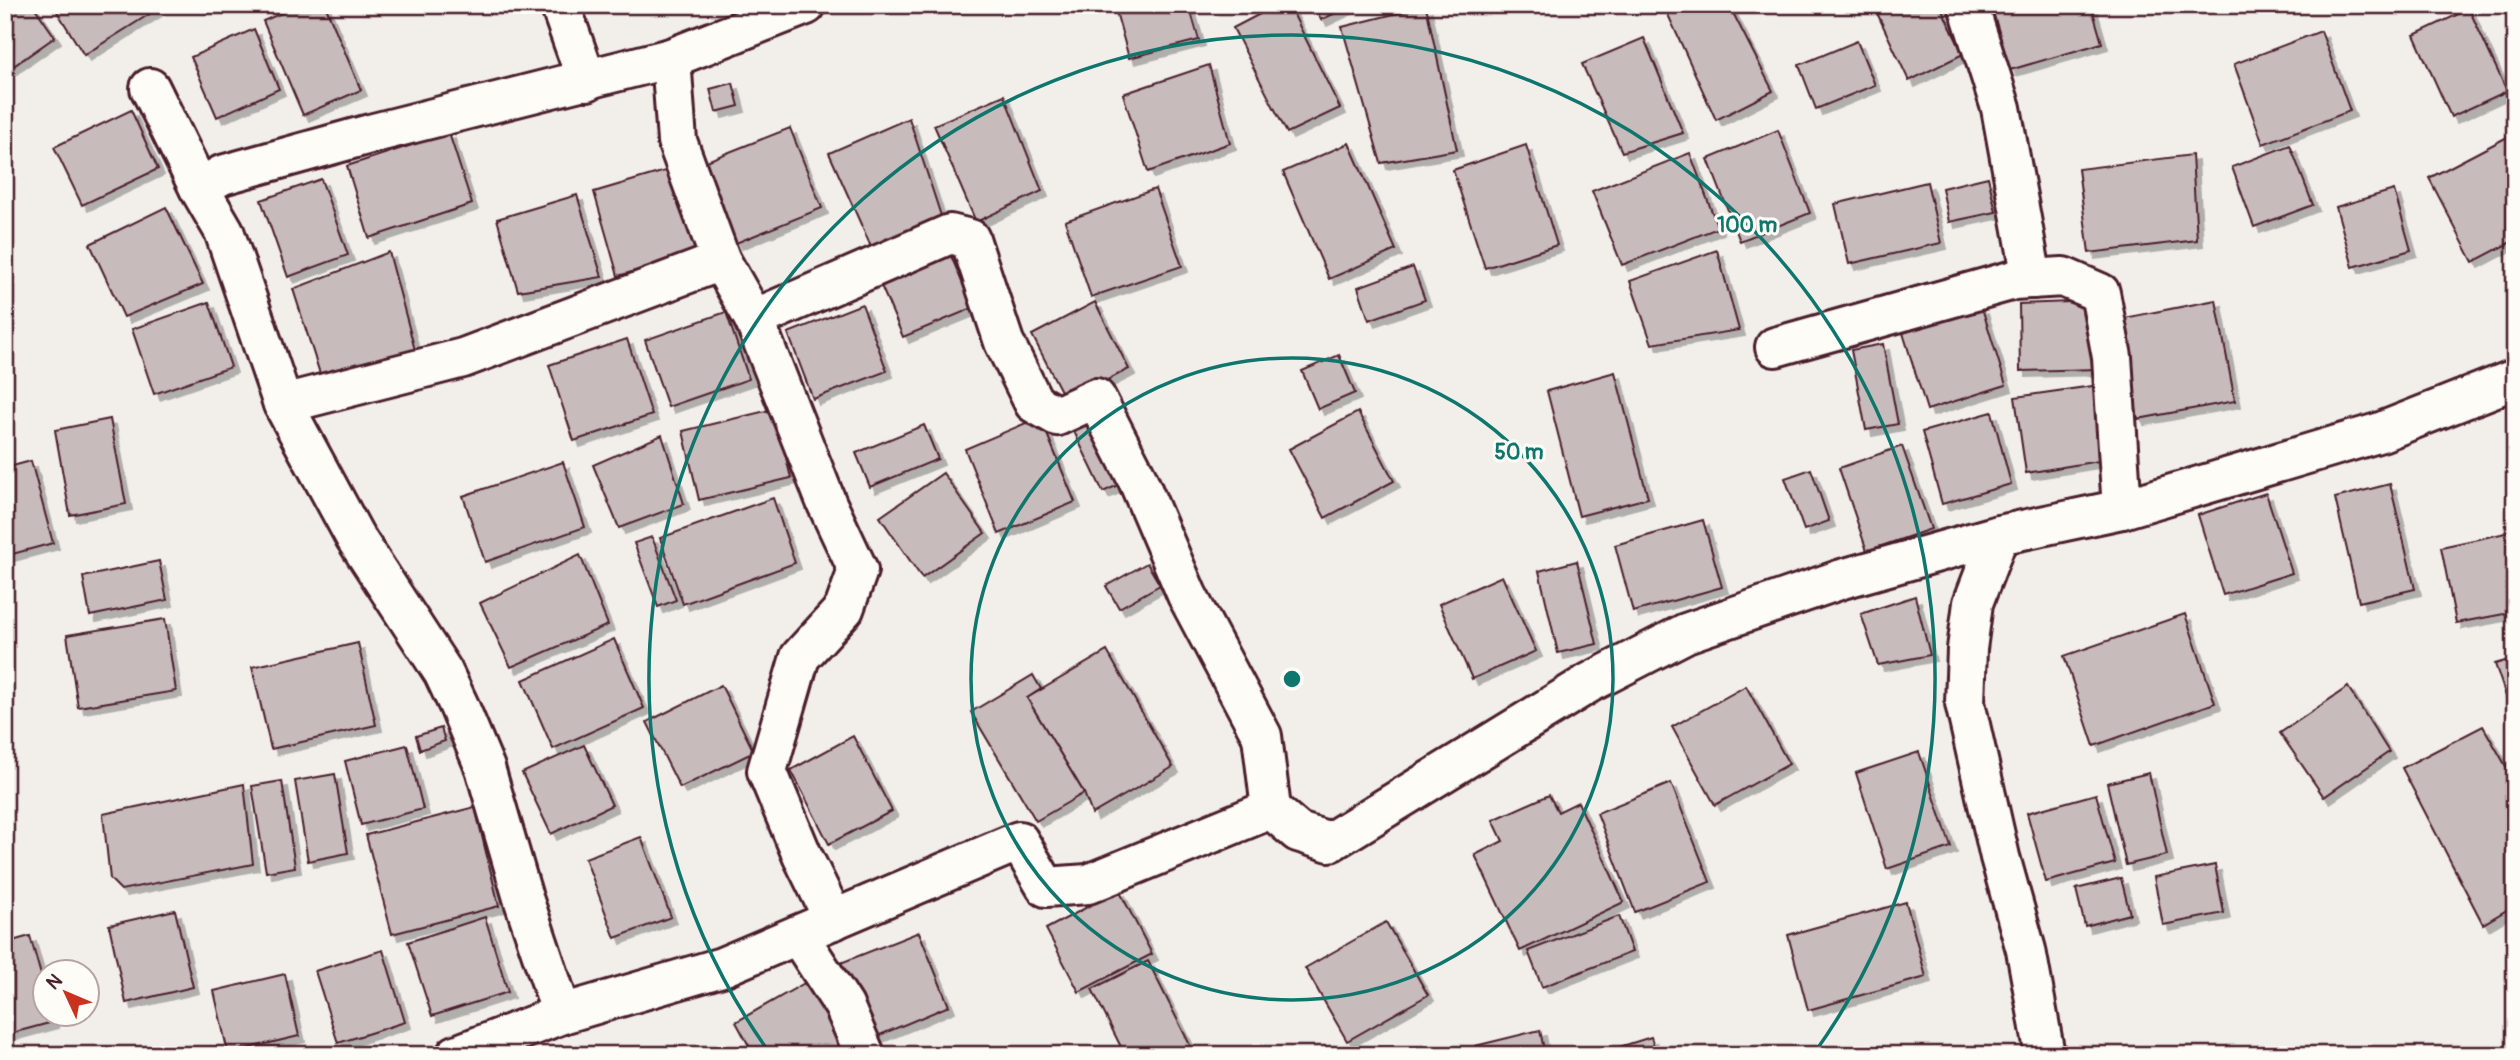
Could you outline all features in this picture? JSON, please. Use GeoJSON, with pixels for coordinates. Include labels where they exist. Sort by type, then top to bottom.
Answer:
{"type":"FeatureCollection","features":[{"type":"Feature","properties":{"kind":"street"},"geometry":{"type":"LineString","coordinates":[[559,5],[587,82]]}},
{"type":"Feature","properties":{"kind":"street"},"geometry":{"type":"LineString","coordinates":[[199,188],[222,175],[370,134],[587,82],[671,58],[806,5]]}},
{"type":"Feature","properties":{"kind":"street"},"geometry":{"type":"LineString","coordinates":[[1968,5],[2001,108],[2032,279]]}},
{"type":"Feature","properties":{"kind":"street"},"geometry":{"type":"LineString","coordinates":[[671,58],[677,141],[720,261],[754,319],[827,504],[858,570],[844,609],[800,657],[767,771],[802,855],[834,920]]}},
{"type":"Feature","properties":{"kind":"street"},"geometry":{"type":"LineString","coordinates":[[150,88],[199,188],[224,232],[283,404],[355,537],[443,672],[459,706],[485,768],[523,898],[562,1014]]}},
{"type":"Feature","properties":{"kind":"street"},"geometry":{"type":"LineString","coordinates":[[754,319],[950,234],[970,239],[1004,342],[1034,403],[1057,416],[1096,398],[1137,478],[1187,595],[1262,736],[1271,809],[1298,832],[1330,842],[1589,683],[1686,633],[1842,579],[1999,535],[2122,509],[2381,432],[2515,379]]}},
{"type":"Feature","properties":{"kind":"street"},"geometry":{"type":"LineString","coordinates":[[283,404],[463,358],[720,261]]}},
{"type":"Feature","properties":{"kind":"street"},"geometry":{"type":"LineString","coordinates":[[1775,347],[1953,294],[2014,280],[2063,276],[2100,293],[2112,357],[2122,509]]}},
{"type":"Feature","properties":{"kind":"street"},"geometry":{"type":"LineString","coordinates":[[1999,535],[1973,603],[1967,649],[1965,703],[2000,857],[2026,950],[2045,1055]]}},
{"type":"Feature","properties":{"kind":"street"},"geometry":{"type":"LineString","coordinates":[[456,1055],[562,1014],[722,967],[1019,841],[1046,887],[1088,884],[1271,809]]}},
{"type":"Feature","properties":{"kind":"street"},"geometry":{"type":"LineString","coordinates":[[799,935],[844,1006],[865,1055]]}},
{"type":"Feature","properties":{"kind":"building"},"geometry":{"type":"Polygon","coordinates":[[[5,5],[33,5],[55,37],[5,72],[5,5]]]}},
{"type":"Feature","properties":{"kind":"building"},"geometry":{"type":"Polygon","coordinates":[[[53,5],[153,5],[156,10],[84,55],[53,5]]]}},
{"type":"Feature","properties":{"kind":"building"},"geometry":{"type":"Polygon","coordinates":[[[300,5],[325,5],[361,90],[303,115],[263,21],[300,5]]]}},
{"type":"Feature","properties":{"kind":"building"},"geometry":{"type":"Polygon","coordinates":[[[1124,5],[1189,5],[1199,40],[1129,58],[1115,8],[1124,5]]]}},
{"type":"Feature","properties":{"kind":"building"},"geometry":{"type":"Polygon","coordinates":[[[1277,5],[1289,5],[1340,108],[1287,133],[1233,28],[1277,5]]]}},
{"type":"Feature","properties":{"kind":"building"},"geometry":{"type":"Polygon","coordinates":[[[1314,5],[1345,5],[1346,8],[1321,20],[1314,5]]]}},
{"type":"Feature","properties":{"kind":"building"},"geometry":{"type":"Polygon","coordinates":[[[1729,5],[1773,91],[1716,120],[1664,6],[1729,5]]]}},
{"type":"Feature","properties":{"kind":"building"},"geometry":{"type":"Polygon","coordinates":[[[1893,5],[1940,5],[1963,54],[1909,81],[1877,13],[1893,5]]]}},
{"type":"Feature","properties":{"kind":"building"},"geometry":{"type":"Polygon","coordinates":[[[1991,5],[2091,5],[2102,43],[2010,70],[1991,5]]]}},
{"type":"Feature","properties":{"kind":"building"},"geometry":{"type":"Polygon","coordinates":[[[1426,6],[1457,150],[1381,163],[1342,27],[1426,6]]]}},
{"type":"Feature","properties":{"kind":"building"},"geometry":{"type":"Polygon","coordinates":[[[2469,9],[2507,91],[2451,117],[2414,35],[2469,9]]]}},
{"type":"Feature","properties":{"kind":"building"},"geometry":{"type":"Polygon","coordinates":[[[254,29],[279,89],[217,117],[191,57],[254,29]]]}},
{"type":"Feature","properties":{"kind":"building"},"geometry":{"type":"Polygon","coordinates":[[[2321,31],[2350,111],[2263,144],[2234,64],[2321,31]]]}},
{"type":"Feature","properties":{"kind":"building"},"geometry":{"type":"Polygon","coordinates":[[[1644,38],[1683,133],[1622,152],[1582,64],[1644,38]]]}},
{"type":"Feature","properties":{"kind":"building"},"geometry":{"type":"Polygon","coordinates":[[[1857,41],[1875,85],[1816,109],[1799,65],[1857,41]]]}},
{"type":"Feature","properties":{"kind":"building"},"geometry":{"type":"Polygon","coordinates":[[[1209,65],[1230,143],[1148,172],[1123,94],[1209,65]]]}},
{"type":"Feature","properties":{"kind":"building"},"geometry":{"type":"Polygon","coordinates":[[[733,83],[739,106],[716,112],[710,89],[733,83]]]}},
{"type":"Feature","properties":{"kind":"building"},"geometry":{"type":"Polygon","coordinates":[[[1004,95],[1042,191],[976,222],[934,125],[1004,95]]]}},
{"type":"Feature","properties":{"kind":"building"},"geometry":{"type":"Polygon","coordinates":[[[131,110],[158,169],[82,205],[54,147],[131,110]]]}},
{"type":"Feature","properties":{"kind":"building"},"geometry":{"type":"Polygon","coordinates":[[[909,118],[944,225],[872,249],[829,153],[909,118]]]}},
{"type":"Feature","properties":{"kind":"building"},"geometry":{"type":"Polygon","coordinates":[[[790,128],[822,208],[736,243],[704,162],[790,128]]]}},
{"type":"Feature","properties":{"kind":"building"},"geometry":{"type":"Polygon","coordinates":[[[1778,130],[1810,213],[1740,241],[1708,159],[1778,130]]]}},
{"type":"Feature","properties":{"kind":"building"},"geometry":{"type":"Polygon","coordinates":[[[449,133],[472,204],[369,238],[347,166],[449,133]]]}},
{"type":"Feature","properties":{"kind":"building"},"geometry":{"type":"Polygon","coordinates":[[[2515,133],[2515,240],[2473,262],[2429,178],[2515,133]]]}},
{"type":"Feature","properties":{"kind":"building"},"geometry":{"type":"Polygon","coordinates":[[[1349,143],[1396,250],[1329,279],[1283,172],[1349,143]]]}},
{"type":"Feature","properties":{"kind":"building"},"geometry":{"type":"Polygon","coordinates":[[[1526,145],[1557,245],[1485,268],[1453,170],[1526,145]]]}},
{"type":"Feature","properties":{"kind":"building"},"geometry":{"type":"Polygon","coordinates":[[[2290,145],[2313,205],[2254,227],[2232,167],[2290,145]]]}},
{"type":"Feature","properties":{"kind":"building"},"geometry":{"type":"Polygon","coordinates":[[[1690,153],[1718,228],[1622,265],[1592,191],[1690,153]]]}},
{"type":"Feature","properties":{"kind":"building"},"geometry":{"type":"Polygon","coordinates":[[[2192,155],[2197,240],[2089,253],[2078,169],[2192,155]]]}},
{"type":"Feature","properties":{"kind":"building"},"geometry":{"type":"Polygon","coordinates":[[[682,166],[706,251],[618,276],[594,192],[682,166]]]}},
{"type":"Feature","properties":{"kind":"building"},"geometry":{"type":"Polygon","coordinates":[[[1988,177],[1996,212],[1949,222],[1942,188],[1988,177]]]}},
{"type":"Feature","properties":{"kind":"building"},"geometry":{"type":"Polygon","coordinates":[[[321,179],[348,255],[288,277],[261,200],[321,179]]]}},
{"type":"Feature","properties":{"kind":"building"},"geometry":{"type":"Polygon","coordinates":[[[1927,182],[1941,243],[1849,264],[1835,204],[1927,182]]]}},
{"type":"Feature","properties":{"kind":"building"},"geometry":{"type":"Polygon","coordinates":[[[1155,189],[1182,266],[1091,297],[1065,221],[1155,189]]]}},
{"type":"Feature","properties":{"kind":"building"},"geometry":{"type":"Polygon","coordinates":[[[2394,190],[2411,250],[2353,267],[2336,207],[2394,190]]]}},
{"type":"Feature","properties":{"kind":"building"},"geometry":{"type":"Polygon","coordinates":[[[577,195],[602,277],[518,291],[497,219],[577,195]]]}},
{"type":"Feature","properties":{"kind":"building"},"geometry":{"type":"Polygon","coordinates":[[[166,207],[203,284],[124,317],[90,244],[166,207]]]}},
{"type":"Feature","properties":{"kind":"building"},"geometry":{"type":"Polygon","coordinates":[[[1717,250],[1739,330],[1652,344],[1630,281],[1717,250]]]}},
{"type":"Feature","properties":{"kind":"building"},"geometry":{"type":"Polygon","coordinates":[[[949,251],[973,308],[903,337],[879,281],[949,251]]]}},
{"type":"Feature","properties":{"kind":"building"},"geometry":{"type":"Polygon","coordinates":[[[389,252],[416,354],[322,380],[293,289],[389,252]]]}},
{"type":"Feature","properties":{"kind":"building"},"geometry":{"type":"Polygon","coordinates":[[[1413,267],[1425,300],[1369,320],[1358,287],[1413,267]]]}},
{"type":"Feature","properties":{"kind":"building"},"geometry":{"type":"Polygon","coordinates":[[[2216,300],[2235,401],[2138,419],[2119,319],[2216,300]]]}},
{"type":"Feature","properties":{"kind":"building"},"geometry":{"type":"Polygon","coordinates":[[[2096,301],[2099,369],[2020,371],[2019,304],[2096,301]]]}},
{"type":"Feature","properties":{"kind":"building"},"geometry":{"type":"Polygon","coordinates":[[[209,302],[231,367],[154,394],[132,329],[209,302]]]}},
{"type":"Feature","properties":{"kind":"building"},"geometry":{"type":"Polygon","coordinates":[[[1095,302],[1129,369],[1066,401],[1032,335],[1095,302]]]}},
{"type":"Feature","properties":{"kind":"building"},"geometry":{"type":"Polygon","coordinates":[[[862,304],[887,371],[813,399],[788,333],[862,304]]]}},
{"type":"Feature","properties":{"kind":"building"},"geometry":{"type":"Polygon","coordinates":[[[1982,308],[2006,385],[1927,410],[1903,333],[1982,308]]]}},
{"type":"Feature","properties":{"kind":"building"},"geometry":{"type":"Polygon","coordinates":[[[726,312],[749,379],[668,407],[645,340],[726,312]]]}},
{"type":"Feature","properties":{"kind":"building"},"geometry":{"type":"Polygon","coordinates":[[[627,339],[652,415],[574,441],[549,365],[627,339]]]}},
{"type":"Feature","properties":{"kind":"building"},"geometry":{"type":"Polygon","coordinates":[[[1883,344],[1898,424],[1866,430],[1851,350],[1883,344]]]}},
{"type":"Feature","properties":{"kind":"building"},"geometry":{"type":"Polygon","coordinates":[[[1339,355],[1355,393],[1318,409],[1302,371],[1339,355]]]}},
{"type":"Feature","properties":{"kind":"building"},"geometry":{"type":"Polygon","coordinates":[[[1615,372],[1648,498],[1579,516],[1547,391],[1615,372]]]}},
{"type":"Feature","properties":{"kind":"building"},"geometry":{"type":"Polygon","coordinates":[[[2100,385],[2111,459],[2026,473],[2015,397],[2100,385]]]}},
{"type":"Feature","properties":{"kind":"building"},"geometry":{"type":"Polygon","coordinates":[[[774,409],[791,478],[699,500],[683,431],[774,409]]]}},
{"type":"Feature","properties":{"kind":"building"},"geometry":{"type":"Polygon","coordinates":[[[1090,409],[1125,482],[1103,492],[1068,419],[1090,409]]]}},
{"type":"Feature","properties":{"kind":"building"},"geometry":{"type":"Polygon","coordinates":[[[1358,412],[1394,481],[1325,518],[1289,449],[1358,412]]]}},
{"type":"Feature","properties":{"kind":"building"},"geometry":{"type":"Polygon","coordinates":[[[1992,412],[2011,484],[1942,504],[1922,432],[1992,412]]]}},
{"type":"Feature","properties":{"kind":"building"},"geometry":{"type":"Polygon","coordinates":[[[1040,417],[1075,502],[999,534],[965,449],[1040,417]]]}},
{"type":"Feature","properties":{"kind":"building"},"geometry":{"type":"Polygon","coordinates":[[[110,419],[126,504],[70,515],[55,430],[110,419]]]}},
{"type":"Feature","properties":{"kind":"building"},"geometry":{"type":"Polygon","coordinates":[[[924,425],[938,459],[870,487],[856,453],[924,425]]]}},
{"type":"Feature","properties":{"kind":"building"},"geometry":{"type":"Polygon","coordinates":[[[662,435],[684,504],[619,528],[593,465],[662,435]]]}},
{"type":"Feature","properties":{"kind":"building"},"geometry":{"type":"Polygon","coordinates":[[[1902,446],[1931,529],[1867,551],[1839,468],[1902,446]]]}},
{"type":"Feature","properties":{"kind":"building"},"geometry":{"type":"Polygon","coordinates":[[[31,461],[53,543],[5,556],[5,468],[31,461]]]}},
{"type":"Feature","properties":{"kind":"building"},"geometry":{"type":"Polygon","coordinates":[[[563,462],[585,527],[485,562],[463,496],[563,462]]]}},
{"type":"Feature","properties":{"kind":"building"},"geometry":{"type":"Polygon","coordinates":[[[1811,469],[1829,521],[1804,530],[1785,478],[1811,469]]]}},
{"type":"Feature","properties":{"kind":"building"},"geometry":{"type":"Polygon","coordinates":[[[943,473],[985,533],[922,578],[880,517],[943,473]]]}},
{"type":"Feature","properties":{"kind":"building"},"geometry":{"type":"Polygon","coordinates":[[[2390,484],[2415,589],[2359,602],[2335,498],[2390,484]]]}},
{"type":"Feature","properties":{"kind":"building"},"geometry":{"type":"Polygon","coordinates":[[[2266,493],[2292,573],[2223,595],[2198,515],[2266,493]]]}},
{"type":"Feature","properties":{"kind":"building"},"geometry":{"type":"Polygon","coordinates":[[[773,498],[795,563],[683,604],[660,538],[773,498]]]}},
{"type":"Feature","properties":{"kind":"building"},"geometry":{"type":"Polygon","coordinates":[[[1703,520],[1722,587],[1633,612],[1615,545],[1703,520]]]}},
{"type":"Feature","properties":{"kind":"building"},"geometry":{"type":"Polygon","coordinates":[[[2515,531],[2515,612],[2456,623],[2441,547],[2515,531]]]}},
{"type":"Feature","properties":{"kind":"building"},"geometry":{"type":"Polygon","coordinates":[[[652,537],[676,600],[658,607],[634,543],[652,537]]]}},
{"type":"Feature","properties":{"kind":"building"},"geometry":{"type":"Polygon","coordinates":[[[580,555],[608,625],[511,667],[480,603],[580,555]]]}},
{"type":"Feature","properties":{"kind":"building"},"geometry":{"type":"Polygon","coordinates":[[[159,561],[167,600],[90,616],[83,577],[159,561]]]}},
{"type":"Feature","properties":{"kind":"building"},"geometry":{"type":"Polygon","coordinates":[[[1577,561],[1597,644],[1558,653],[1539,571],[1577,561]]]}},
{"type":"Feature","properties":{"kind":"building"},"geometry":{"type":"Polygon","coordinates":[[[1147,563],[1160,585],[1119,608],[1106,586],[1147,563]]]}},
{"type":"Feature","properties":{"kind":"building"},"geometry":{"type":"Polygon","coordinates":[[[1502,576],[1536,651],[1472,679],[1439,604],[1502,576]]]}},
{"type":"Feature","properties":{"kind":"building"},"geometry":{"type":"Polygon","coordinates":[[[1915,596],[1930,655],[1878,665],[1861,614],[1915,596]]]}},
{"type":"Feature","properties":{"kind":"building"},"geometry":{"type":"Polygon","coordinates":[[[2185,614],[2215,703],[2094,746],[2064,656],[2185,614]]]}},
{"type":"Feature","properties":{"kind":"building"},"geometry":{"type":"Polygon","coordinates":[[[165,619],[176,691],[78,707],[67,635],[165,619]]]}},
{"type":"Feature","properties":{"kind":"building"},"geometry":{"type":"Polygon","coordinates":[[[614,639],[644,708],[553,749],[523,680],[614,639]]]}},
{"type":"Feature","properties":{"kind":"building"},"geometry":{"type":"Polygon","coordinates":[[[358,643],[376,725],[271,749],[252,667],[358,643]]]}},
{"type":"Feature","properties":{"kind":"building"},"geometry":{"type":"Polygon","coordinates":[[[1107,651],[1173,767],[1092,814],[1084,793],[1027,698],[1107,651]]]}},
{"type":"Feature","properties":{"kind":"building"},"geometry":{"type":"Polygon","coordinates":[[[2515,658],[2515,723],[2495,664],[2515,658]]]}},
{"type":"Feature","properties":{"kind":"building"},"geometry":{"type":"Polygon","coordinates":[[[1033,675],[1041,689],[1027,698],[1084,793],[1036,821],[971,712],[1033,675]]]}},
{"type":"Feature","properties":{"kind":"building"},"geometry":{"type":"Polygon","coordinates":[[[721,685],[754,752],[680,788],[647,722],[721,685]]]}},
{"type":"Feature","properties":{"kind":"building"},"geometry":{"type":"Polygon","coordinates":[[[1746,686],[1789,764],[1715,805],[1672,727],[1746,686]]]}},
{"type":"Feature","properties":{"kind":"building"},"geometry":{"type":"Polygon","coordinates":[[[2348,687],[2389,752],[2324,797],[2280,733],[2348,687]]]}},
{"type":"Feature","properties":{"kind":"building"},"geometry":{"type":"Polygon","coordinates":[[[2483,726],[2515,782],[2515,905],[2483,924],[2402,768],[2483,726]]]}},
{"type":"Feature","properties":{"kind":"building"},"geometry":{"type":"Polygon","coordinates":[[[441,728],[445,741],[420,750],[416,736],[441,728]]]}},
{"type":"Feature","properties":{"kind":"building"},"geometry":{"type":"Polygon","coordinates":[[[853,736],[892,811],[829,844],[791,770],[853,736]]]}},
{"type":"Feature","properties":{"kind":"building"},"geometry":{"type":"Polygon","coordinates":[[[407,745],[423,809],[361,825],[345,761],[407,745]]]}},
{"type":"Feature","properties":{"kind":"building"},"geometry":{"type":"Polygon","coordinates":[[[584,745],[612,805],[551,834],[522,773],[584,745]]]}},
{"type":"Feature","properties":{"kind":"building"},"geometry":{"type":"Polygon","coordinates":[[[1919,752],[1951,847],[1887,869],[1856,773],[1919,752]]]}},
{"type":"Feature","properties":{"kind":"building"},"geometry":{"type":"Polygon","coordinates":[[[2149,773],[2167,855],[2126,865],[2107,783],[2149,773]]]}},
{"type":"Feature","properties":{"kind":"building"},"geometry":{"type":"Polygon","coordinates":[[[335,774],[348,853],[308,861],[295,781],[335,774]]]}},
{"type":"Feature","properties":{"kind":"building"},"geometry":{"type":"Polygon","coordinates":[[[282,781],[295,867],[266,872],[252,786],[282,781]]]}},
{"type":"Feature","properties":{"kind":"building"},"geometry":{"type":"Polygon","coordinates":[[[1671,783],[1710,882],[1635,912],[1597,813],[1671,783]]]}},
{"type":"Feature","properties":{"kind":"building"},"geometry":{"type":"Polygon","coordinates":[[[244,784],[253,864],[121,890],[110,879],[103,814],[244,784]]]}},
{"type":"Feature","properties":{"kind":"building"},"geometry":{"type":"Polygon","coordinates":[[[2096,794],[2115,863],[2046,882],[2027,813],[2096,794]]]}},
{"type":"Feature","properties":{"kind":"building"},"geometry":{"type":"Polygon","coordinates":[[[1549,795],[1558,812],[1578,802],[1624,902],[1520,951],[1475,855],[1503,841],[1493,820],[1549,795]]]}},
{"type":"Feature","properties":{"kind":"building"},"geometry":{"type":"Polygon","coordinates":[[[475,807],[499,906],[392,934],[366,835],[475,807]]]}},
{"type":"Feature","properties":{"kind":"building"},"geometry":{"type":"Polygon","coordinates":[[[641,837],[671,917],[615,938],[585,858],[641,837]]]}},
{"type":"Feature","properties":{"kind":"building"},"geometry":{"type":"Polygon","coordinates":[[[2215,865],[2224,913],[2163,925],[2154,877],[2215,865]]]}},
{"type":"Feature","properties":{"kind":"building"},"geometry":{"type":"Polygon","coordinates":[[[2121,878],[2130,914],[2085,926],[2076,889],[2121,878]]]}},
{"type":"Feature","properties":{"kind":"building"},"geometry":{"type":"Polygon","coordinates":[[[1119,890],[1152,954],[1079,992],[1046,929],[1119,890]]]}},
{"type":"Feature","properties":{"kind":"building"},"geometry":{"type":"Polygon","coordinates":[[[1906,902],[1926,977],[1808,1010],[1788,935],[1906,902]]]}},
{"type":"Feature","properties":{"kind":"building"},"geometry":{"type":"Polygon","coordinates":[[[175,910],[193,987],[126,1003],[109,925],[175,910]]]}},
{"type":"Feature","properties":{"kind":"building"},"geometry":{"type":"Polygon","coordinates":[[[1619,916],[1632,952],[1542,987],[1528,951],[1619,916]]]}},
{"type":"Feature","properties":{"kind":"building"},"geometry":{"type":"Polygon","coordinates":[[[485,917],[508,992],[432,1016],[408,942],[485,917]]]}},
{"type":"Feature","properties":{"kind":"building"},"geometry":{"type":"Polygon","coordinates":[[[1386,922],[1428,995],[1347,1041],[1305,968],[1386,922]]]}},
{"type":"Feature","properties":{"kind":"building"},"geometry":{"type":"Polygon","coordinates":[[[919,932],[949,1006],[868,1040],[838,964],[919,932]]]}},
{"type":"Feature","properties":{"kind":"building"},"geometry":{"type":"Polygon","coordinates":[[[30,936],[36,958],[32,958],[32,1028],[5,1035],[5,943],[30,936]]]}},
{"type":"Feature","properties":{"kind":"building"},"geometry":{"type":"Polygon","coordinates":[[[383,950],[405,1022],[338,1043],[315,971],[383,950]]]}},
{"type":"Feature","properties":{"kind":"building"},"geometry":{"type":"Polygon","coordinates":[[[1148,961],[1195,1055],[1125,1055],[1092,989],[1148,961]]]}},
{"type":"Feature","properties":{"kind":"building"},"geometry":{"type":"Polygon","coordinates":[[[285,974],[299,1036],[228,1053],[214,991],[285,974]]]}},
{"type":"Feature","properties":{"kind":"building"},"geometry":{"type":"Polygon","coordinates":[[[808,981],[849,1055],[754,1055],[736,1022],[808,981]]]}},
{"type":"Feature","properties":{"kind":"building"},"geometry":{"type":"Polygon","coordinates":[[[1540,1030],[1545,1055],[1477,1055],[1475,1046],[1540,1030]]]}},
{"type":"Feature","properties":{"kind":"building"},"geometry":{"type":"Polygon","coordinates":[[[1651,1037],[1657,1055],[1594,1055],[1651,1037]]]}}]}
